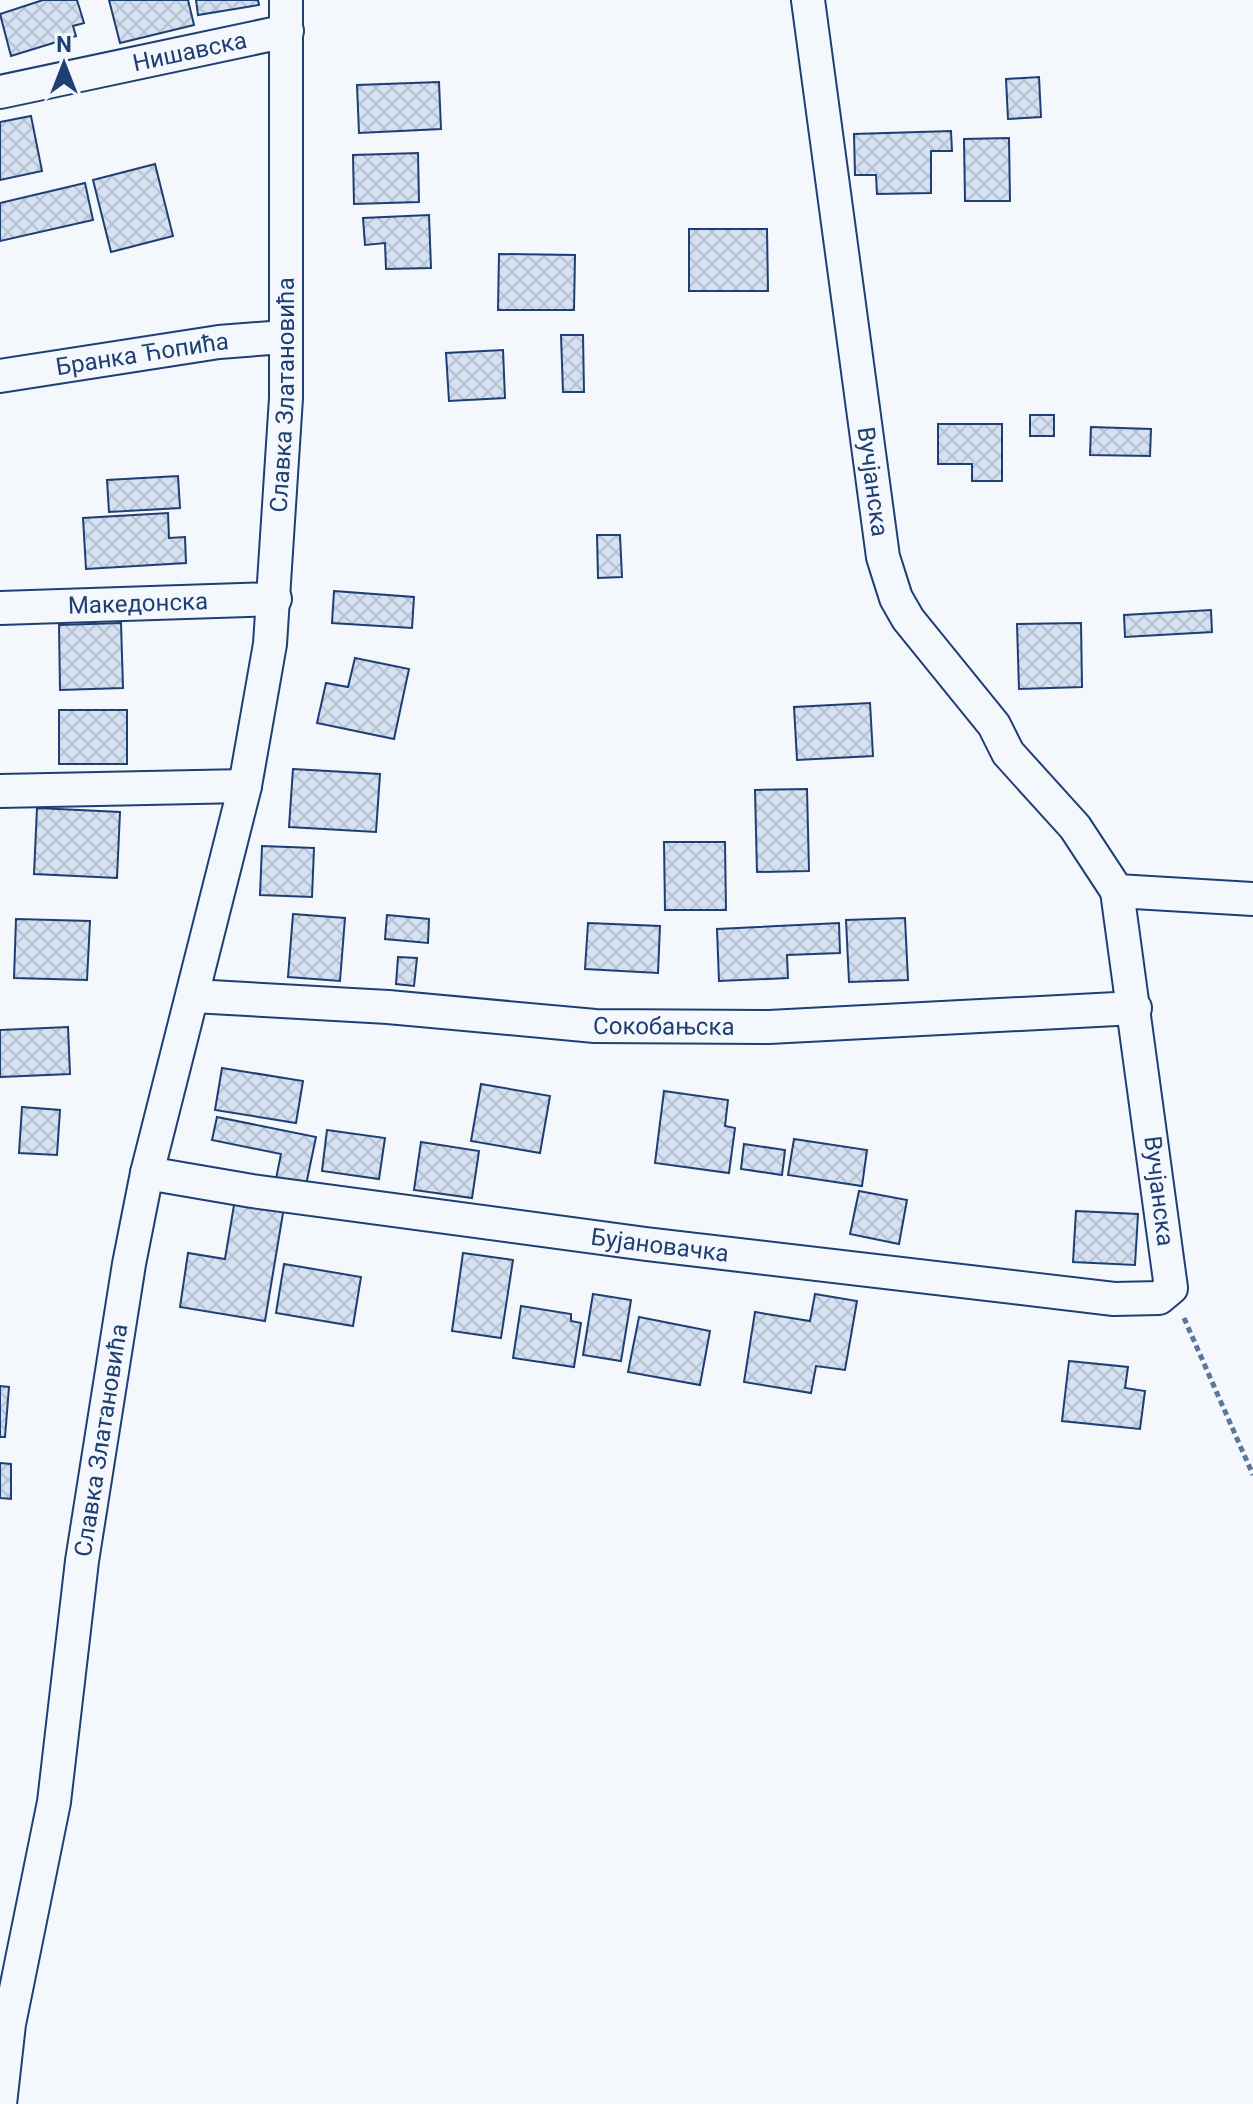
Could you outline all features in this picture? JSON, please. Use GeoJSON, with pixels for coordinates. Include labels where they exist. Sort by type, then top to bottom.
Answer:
{"type":"FeatureCollection","features":[{"type":"Feature","properties":{"kind":"street","name":"Вучјанска"},"geometry":{"type":"LineString","coordinates":[[808,0],[883,557],[896,598],[908,619],[994,725],[1008,753],[1075,827],[1117,891],[1171,1288]]}},
{"type":"Feature","properties":{"kind":"street","name":"Нишавска"},"geometry":{"type":"LineString","coordinates":[[0,92],[287,15]]}},
{"type":"Feature","properties":{"kind":"street","name":"Славка Златановића"},"geometry":{"type":"LineString","coordinates":[[0,2104],[9,2024],[54,1802],[82,1561],[129,1264],[147,1173],[245,786],[275,599],[286,398],[287,15]]}},
{"type":"Feature","properties":{"kind":"street","name":"Бранка Ћопића"},"geometry":{"type":"LineString","coordinates":[[0,376],[219,342],[284,337]]}},
{"type":"Feature","properties":{"kind":"street","name":"Македонска"},"geometry":{"type":"LineString","coordinates":[[0,608],[275,599]]}},
{"type":"Feature","properties":{"kind":"street"},"geometry":{"type":"LineString","coordinates":[[0,791],[245,786]]}},
{"type":"Feature","properties":{"kind":"street"},"geometry":{"type":"LineString","coordinates":[[1117,891],[1253,899]]}},
{"type":"Feature","properties":{"kind":"street","name":"Сокобањска"},"geometry":{"type":"LineString","coordinates":[[193,996],[388,1007],[595,1026],[769,1027],[1135,1008]]}},
{"type":"Feature","properties":{"kind":"street","name":"Бујановачка"},"geometry":{"type":"LineString","coordinates":[[147,1173],[252,1191],[646,1244],[1114,1299],[1159,1298],[1171,1288]]}},
{"type":"Feature","properties":{"kind":"path"},"geometry":{"type":"LineString","coordinates":[[1171,1288],[1253,1475]]}},
{"type":"Feature","properties":{"kind":"building"},"geometry":{"type":"Polygon","coordinates":[[[43,0],[77,0],[84,23],[73,26],[76,36],[11,56],[0,14],[43,0]]]}},
{"type":"Feature","properties":{"kind":"building"},"geometry":{"type":"Polygon","coordinates":[[[109,0],[188,0],[194,25],[120,43],[109,0]]]}},
{"type":"Feature","properties":{"kind":"building"},"geometry":{"type":"Polygon","coordinates":[[[196,0],[258,0],[259,5],[198,15],[196,0]]]}},
{"type":"Feature","properties":{"kind":"building"},"geometry":{"type":"Polygon","coordinates":[[[1039,77],[1041,117],[1008,119],[1006,79],[1039,77]]]}},
{"type":"Feature","properties":{"kind":"building"},"geometry":{"type":"Polygon","coordinates":[[[439,82],[441,129],[359,133],[357,85],[439,82]]]}},
{"type":"Feature","properties":{"kind":"building"},"geometry":{"type":"Polygon","coordinates":[[[31,116],[42,171],[0,180],[0,122],[31,116]]]}},
{"type":"Feature","properties":{"kind":"building"},"geometry":{"type":"Polygon","coordinates":[[[951,131],[952,151],[931,151],[931,193],[877,194],[876,175],[855,175],[854,134],[951,131]]]}},
{"type":"Feature","properties":{"kind":"building"},"geometry":{"type":"Polygon","coordinates":[[[1009,138],[1010,201],[965,201],[964,139],[1009,138]]]}},
{"type":"Feature","properties":{"kind":"building"},"geometry":{"type":"Polygon","coordinates":[[[418,153],[419,202],[354,204],[353,155],[418,153]]]}},
{"type":"Feature","properties":{"kind":"building"},"geometry":{"type":"Polygon","coordinates":[[[155,164],[173,236],[111,252],[93,180],[155,164]]]}},
{"type":"Feature","properties":{"kind":"building"},"geometry":{"type":"Polygon","coordinates":[[[85,183],[93,220],[0,241],[0,203],[85,183]]]}},
{"type":"Feature","properties":{"kind":"building"},"geometry":{"type":"Polygon","coordinates":[[[429,215],[431,268],[386,269],[385,243],[365,245],[363,218],[429,215]]]}},
{"type":"Feature","properties":{"kind":"building"},"geometry":{"type":"Polygon","coordinates":[[[689,229],[767,229],[768,291],[689,291],[689,229]]]}},
{"type":"Feature","properties":{"kind":"building"},"geometry":{"type":"Polygon","coordinates":[[[499,254],[575,255],[574,310],[498,310],[499,254]]]}},
{"type":"Feature","properties":{"kind":"building"},"geometry":{"type":"Polygon","coordinates":[[[561,335],[583,335],[584,392],[563,392],[561,335]]]}},
{"type":"Feature","properties":{"kind":"building"},"geometry":{"type":"Polygon","coordinates":[[[503,350],[505,398],[449,401],[446,353],[503,350]]]}},
{"type":"Feature","properties":{"kind":"building"},"geometry":{"type":"Polygon","coordinates":[[[1030,415],[1054,415],[1054,436],[1030,436],[1030,415]]]}},
{"type":"Feature","properties":{"kind":"building"},"geometry":{"type":"Polygon","coordinates":[[[938,424],[1002,424],[1002,481],[972,481],[972,464],[938,464],[938,424]]]}},
{"type":"Feature","properties":{"kind":"building"},"geometry":{"type":"Polygon","coordinates":[[[1091,427],[1151,429],[1150,456],[1090,455],[1091,427]]]}},
{"type":"Feature","properties":{"kind":"building"},"geometry":{"type":"Polygon","coordinates":[[[178,476],[180,508],[109,512],[107,480],[178,476]]]}},
{"type":"Feature","properties":{"kind":"building"},"geometry":{"type":"Polygon","coordinates":[[[168,513],[169,538],[185,537],[186,563],[86,569],[83,518],[168,513]]]}},
{"type":"Feature","properties":{"kind":"building"},"geometry":{"type":"Polygon","coordinates":[[[597,535],[620,535],[622,577],[598,578],[597,535]]]}},
{"type":"Feature","properties":{"kind":"building"},"geometry":{"type":"Polygon","coordinates":[[[334,591],[414,597],[412,628],[332,623],[334,591]]]}},
{"type":"Feature","properties":{"kind":"building"},"geometry":{"type":"Polygon","coordinates":[[[1211,610],[1212,632],[1125,637],[1124,615],[1211,610]]]}},
{"type":"Feature","properties":{"kind":"building"},"geometry":{"type":"Polygon","coordinates":[[[121,623],[123,688],[60,690],[59,625],[121,623]]]}},
{"type":"Feature","properties":{"kind":"building"},"geometry":{"type":"Polygon","coordinates":[[[1081,623],[1082,687],[1019,689],[1017,624],[1081,623]]]}},
{"type":"Feature","properties":{"kind":"building"},"geometry":{"type":"Polygon","coordinates":[[[355,658],[409,669],[394,739],[317,723],[326,683],[348,687],[355,658]]]}},
{"type":"Feature","properties":{"kind":"building"},"geometry":{"type":"Polygon","coordinates":[[[870,703],[873,756],[797,760],[794,707],[870,703]]]}},
{"type":"Feature","properties":{"kind":"building"},"geometry":{"type":"Polygon","coordinates":[[[59,710],[127,710],[127,764],[59,764],[59,710]]]}},
{"type":"Feature","properties":{"kind":"building"},"geometry":{"type":"Polygon","coordinates":[[[293,769],[380,774],[376,832],[289,827],[293,769]]]}},
{"type":"Feature","properties":{"kind":"building"},"geometry":{"type":"Polygon","coordinates":[[[807,789],[809,871],[757,872],[755,790],[807,789]]]}},
{"type":"Feature","properties":{"kind":"building"},"geometry":{"type":"Polygon","coordinates":[[[37,808],[120,812],[117,878],[34,874],[37,808]]]}},
{"type":"Feature","properties":{"kind":"building"},"geometry":{"type":"Polygon","coordinates":[[[664,842],[725,842],[726,910],[665,910],[664,842]]]}},
{"type":"Feature","properties":{"kind":"building"},"geometry":{"type":"Polygon","coordinates":[[[262,846],[314,848],[312,897],[260,895],[262,846]]]}},
{"type":"Feature","properties":{"kind":"building"},"geometry":{"type":"Polygon","coordinates":[[[293,914],[345,918],[340,981],[288,977],[293,914]]]}},
{"type":"Feature","properties":{"kind":"building"},"geometry":{"type":"Polygon","coordinates":[[[387,915],[429,919],[428,943],[385,939],[387,915]]]}},
{"type":"Feature","properties":{"kind":"building"},"geometry":{"type":"Polygon","coordinates":[[[905,918],[908,980],[849,982],[846,920],[905,918]]]}},
{"type":"Feature","properties":{"kind":"building"},"geometry":{"type":"Polygon","coordinates":[[[16,919],[90,921],[87,980],[14,978],[16,919]]]}},
{"type":"Feature","properties":{"kind":"building"},"geometry":{"type":"Polygon","coordinates":[[[588,923],[660,926],[658,973],[585,969],[588,923]]]}},
{"type":"Feature","properties":{"kind":"building"},"geometry":{"type":"Polygon","coordinates":[[[839,923],[840,953],[787,955],[788,978],[719,981],[717,929],[839,923]]]}},
{"type":"Feature","properties":{"kind":"building"},"geometry":{"type":"Polygon","coordinates":[[[398,957],[417,958],[414,986],[396,984],[398,957]]]}},
{"type":"Feature","properties":{"kind":"building"},"geometry":{"type":"Polygon","coordinates":[[[68,1027],[70,1074],[0,1077],[0,1030],[68,1027]]]}},
{"type":"Feature","properties":{"kind":"building"},"geometry":{"type":"Polygon","coordinates":[[[222,1068],[303,1081],[296,1123],[215,1110],[222,1068]]]}},
{"type":"Feature","properties":{"kind":"building"},"geometry":{"type":"Polygon","coordinates":[[[481,1084],[550,1096],[540,1153],[471,1141],[481,1084]]]}},
{"type":"Feature","properties":{"kind":"building"},"geometry":{"type":"Polygon","coordinates":[[[664,1091],[728,1100],[725,1126],[735,1128],[729,1173],[655,1163],[664,1091]]]}},
{"type":"Feature","properties":{"kind":"building"},"geometry":{"type":"Polygon","coordinates":[[[22,1107],[60,1110],[57,1155],[19,1153],[22,1107]]]}},
{"type":"Feature","properties":{"kind":"building"},"geometry":{"type":"Polygon","coordinates":[[[217,1117],[316,1137],[306,1185],[276,1179],[281,1154],[212,1140],[217,1117]]]}},
{"type":"Feature","properties":{"kind":"building"},"geometry":{"type":"Polygon","coordinates":[[[327,1130],[385,1138],[379,1179],[322,1171],[327,1130]]]}},
{"type":"Feature","properties":{"kind":"building"},"geometry":{"type":"Polygon","coordinates":[[[794,1139],[867,1150],[862,1186],[788,1175],[794,1139]]]}},
{"type":"Feature","properties":{"kind":"building"},"geometry":{"type":"Polygon","coordinates":[[[421,1142],[479,1151],[472,1198],[414,1190],[421,1142]]]}},
{"type":"Feature","properties":{"kind":"building"},"geometry":{"type":"Polygon","coordinates":[[[744,1144],[785,1150],[782,1175],[741,1169],[744,1144]]]}},
{"type":"Feature","properties":{"kind":"building"},"geometry":{"type":"Polygon","coordinates":[[[859,1191],[907,1200],[899,1244],[850,1234],[859,1191]]]}},
{"type":"Feature","properties":{"kind":"building"},"geometry":{"type":"Polygon","coordinates":[[[235,1199],[284,1207],[265,1321],[180,1307],[188,1253],[225,1259],[235,1199]]]}},
{"type":"Feature","properties":{"kind":"building"},"geometry":{"type":"Polygon","coordinates":[[[1076,1211],[1138,1214],[1135,1265],[1073,1262],[1076,1211]]]}},
{"type":"Feature","properties":{"kind":"building"},"geometry":{"type":"Polygon","coordinates":[[[463,1253],[513,1260],[501,1338],[452,1331],[463,1253]]]}},
{"type":"Feature","properties":{"kind":"building"},"geometry":{"type":"Polygon","coordinates":[[[284,1264],[361,1277],[353,1326],[276,1313],[284,1264]]]}},
{"type":"Feature","properties":{"kind":"building"},"geometry":{"type":"Polygon","coordinates":[[[593,1294],[631,1300],[621,1361],[583,1355],[593,1294]]]}},
{"type":"Feature","properties":{"kind":"building"},"geometry":{"type":"Polygon","coordinates":[[[815,1294],[857,1301],[845,1370],[816,1366],[811,1393],[744,1382],[755,1312],[810,1321],[815,1294]]]}},
{"type":"Feature","properties":{"kind":"building"},"geometry":{"type":"Polygon","coordinates":[[[521,1306],[571,1314],[571,1321],[581,1323],[574,1367],[513,1358],[521,1306]]]}},
{"type":"Feature","properties":{"kind":"building"},"geometry":{"type":"Polygon","coordinates":[[[639,1317],[710,1331],[700,1385],[628,1372],[639,1317]]]}},
{"type":"Feature","properties":{"kind":"building"},"geometry":{"type":"Polygon","coordinates":[[[1069,1361],[1128,1367],[1125,1388],[1145,1391],[1140,1429],[1062,1421],[1069,1361]]]}},
{"type":"Feature","properties":{"kind":"building"},"geometry":{"type":"Polygon","coordinates":[[[0,1386],[9,1387],[5,1437],[0,1437],[0,1386]]]}},
{"type":"Feature","properties":{"kind":"building"},"geometry":{"type":"Polygon","coordinates":[[[0,1463],[11,1464],[11,1499],[0,1498],[0,1463]]]}}]}
